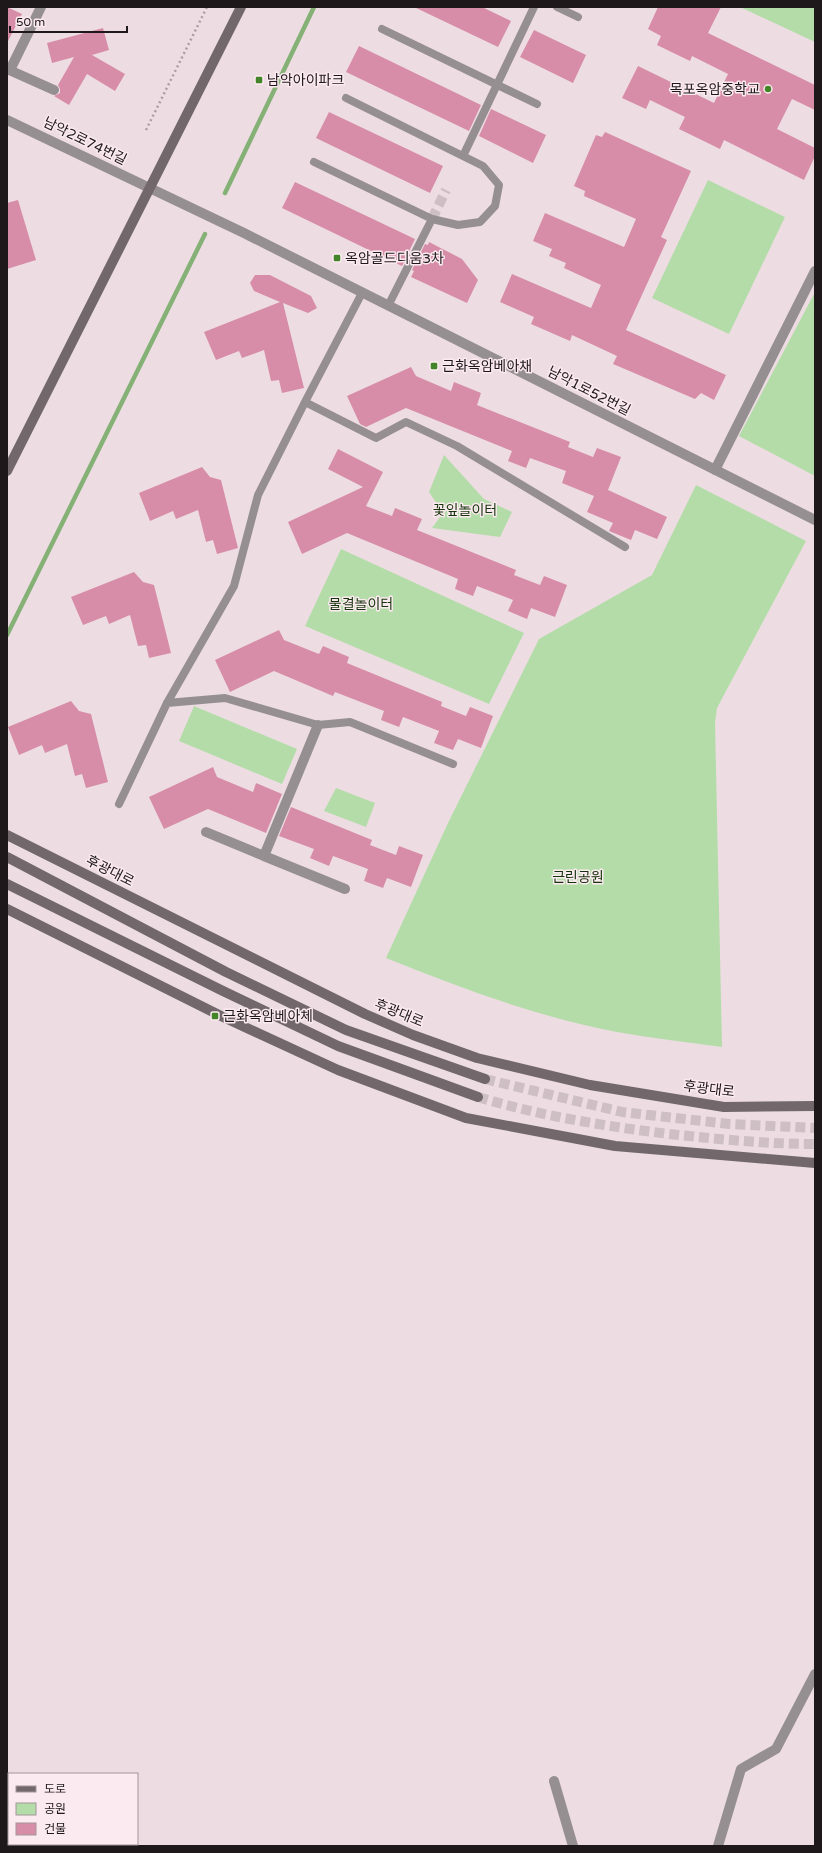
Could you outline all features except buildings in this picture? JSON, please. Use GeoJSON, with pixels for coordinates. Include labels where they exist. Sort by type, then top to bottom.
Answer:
{"type":"FeatureCollection","features":[{"type":"Feature","properties":{"kind":"street"},"geometry":{"type":"LineString","coordinates":[[41,7],[8,69],[54,90]]}},
{"type":"Feature","properties":{"kind":"street"},"geometry":{"type":"LineString","coordinates":[[7,472],[151,189],[241,7]]}},
{"type":"Feature","properties":{"kind":"street","name":"남악2로74번길"},"geometry":{"type":"LineString","coordinates":[[7,120],[151,189]]}},
{"type":"Feature","properties":{"kind":"street","name":"남악1로52번길"},"geometry":{"type":"LineString","coordinates":[[151,189],[192,207],[815,520]]}},
{"type":"Feature","properties":{"kind":"street"},"geometry":{"type":"LineString","coordinates":[[715,470],[815,271]]}},
{"type":"Feature","properties":{"kind":"street"},"geometry":{"type":"LineString","coordinates":[[264,856],[318,725]]}},
{"type":"Feature","properties":{"kind":"street"},"geometry":{"type":"LineString","coordinates":[[206,832],[345,888]]}},
{"type":"Feature","properties":{"kind":"street","name":"후광대로"},"geometry":{"type":"LineString","coordinates":[[7,835],[365,1014],[413,1035],[477,1058],[590,1085],[724,1107],[815,1106]]}},
{"type":"Feature","properties":{"kind":"street"},"geometry":{"type":"LineString","coordinates":[[7,857],[226,972],[346,1030],[486,1079]]}},
{"type":"Feature","properties":{"kind":"street"},"geometry":{"type":"LineString","coordinates":[[7,884],[338,1046],[478,1097]]}},
{"type":"Feature","properties":{"kind":"street"},"geometry":{"type":"LineString","coordinates":[[7,909],[221,1016],[338,1070],[466,1118],[615,1146],[726,1157],[815,1163]]}},
{"type":"Feature","properties":{"kind":"street"},"geometry":{"type":"LineString","coordinates":[[718,1846],[741,1770],[776,1749],[815,1674]]}},
{"type":"Feature","properties":{"kind":"street"},"geometry":{"type":"LineString","coordinates":[[554,1781],[573,1846]]}},
{"type":"Feature","properties":{"kind":"lane"},"geometry":{"type":"LineString","coordinates":[[463,156],[534,7]]}},
{"type":"Feature","properties":{"kind":"lane"},"geometry":{"type":"LineString","coordinates":[[557,7],[578,17]]}},
{"type":"Feature","properties":{"kind":"lane"},"geometry":{"type":"LineString","coordinates":[[382,29],[537,104]]}},
{"type":"Feature","properties":{"kind":"lane"},"geometry":{"type":"LineString","coordinates":[[314,162],[432,218],[458,225],[480,222],[495,206],[499,185],[483,166],[346,98]]}},
{"type":"Feature","properties":{"kind":"lane"},"geometry":{"type":"LineString","coordinates":[[388,306],[432,218]]}},
{"type":"Feature","properties":{"kind":"lane"},"geometry":{"type":"LineString","coordinates":[[119,804],[166,703],[234,586],[258,495],[362,293]]}},
{"type":"Feature","properties":{"kind":"lane"},"geometry":{"type":"LineString","coordinates":[[305,402],[376,438],[406,422],[457,446],[625,547]]}},
{"type":"Feature","properties":{"kind":"lane"},"geometry":{"type":"LineString","coordinates":[[166,703],[225,698],[318,725],[350,722],[453,764]]}},
{"type":"Feature","properties":{"kind":"path"},"geometry":{"type":"LineString","coordinates":[[146,130],[207,7]]}},
{"type":"Feature","properties":{"kind":"green space"},"geometry":{"type":"Polygon","coordinates":[[[743,7],[815,7],[815,42],[742,8],[743,7]]]}},
{"type":"Feature","properties":{"kind":"green space"},"geometry":{"type":"Polygon","coordinates":[[[708,180],[785,217],[729,334],[652,298],[708,180]]]}},
{"type":"Feature","properties":{"kind":"green space"},"geometry":{"type":"Polygon","coordinates":[[[815,292],[815,476],[739,436],[815,292]]]}},
{"type":"Feature","properties":{"kind":"green space","name":"꽃잎놀이터"},"geometry":{"type":"Polygon","coordinates":[[[444,455],[484,499],[512,512],[500,537],[432,528],[443,513],[429,492],[444,455]]]}},
{"type":"Feature","properties":{"kind":"green space","name":"근린공원"},"geometry":{"type":"Polygon","coordinates":[[[696,485],[806,541],[717,708],[715,723],[722,1047],[617,1032],[587,1026],[500,1001],[386,958],[448,823],[539,639],[652,575],[696,485]]]}},
{"type":"Feature","properties":{"kind":"green space","name":"물결놀이터"},"geometry":{"type":"Polygon","coordinates":[[[341,549],[524,633],[489,704],[305,626],[341,549]]]}},
{"type":"Feature","properties":{"kind":"green space"},"geometry":{"type":"Polygon","coordinates":[[[194,706],[297,749],[282,784],[179,741],[194,706]]]}},
{"type":"Feature","properties":{"kind":"green space"},"geometry":{"type":"Polygon","coordinates":[[[336,788],[375,803],[366,827],[324,811],[336,788]]]}},
{"type":"Feature","properties":{"kind":"waterway"},"geometry":{"type":"LineString","coordinates":[[225,193],[314,7]]}},
{"type":"Feature","properties":{"kind":"waterway"},"geometry":{"type":"LineString","coordinates":[[7,635],[205,234]]}},
{"type":"Feature","properties":{"kind":"tunnel"},"geometry":{"type":"LineString","coordinates":[[432,219],[446,190]]}},
{"type":"Feature","properties":{"kind":"tunnel"},"geometry":{"type":"LineString","coordinates":[[485,1079],[622,1112],[729,1124],[815,1128]]}},
{"type":"Feature","properties":{"kind":"tunnel"},"geometry":{"type":"LineString","coordinates":[[478,1097],[549,1115],[645,1131],[742,1141],[815,1144]]}},
{"type":"Feature","properties":{"kind":"place","name":"남악아이파크"},"geometry":{"type":"Point","coordinates":[259,80]}},
{"type":"Feature","properties":{"kind":"place","name":"목포옥암중학교"},"geometry":{"type":"Point","coordinates":[768,89]}},
{"type":"Feature","properties":{"kind":"place","name":"옥암골드디움3차"},"geometry":{"type":"Point","coordinates":[337,258]}},
{"type":"Feature","properties":{"kind":"place","name":"근화옥암베아채"},"geometry":{"type":"Point","coordinates":[434,366]}},
{"type":"Feature","properties":{"kind":"place","name":"근화옥암베아체"},"geometry":{"type":"Point","coordinates":[215,1016]}}]}
